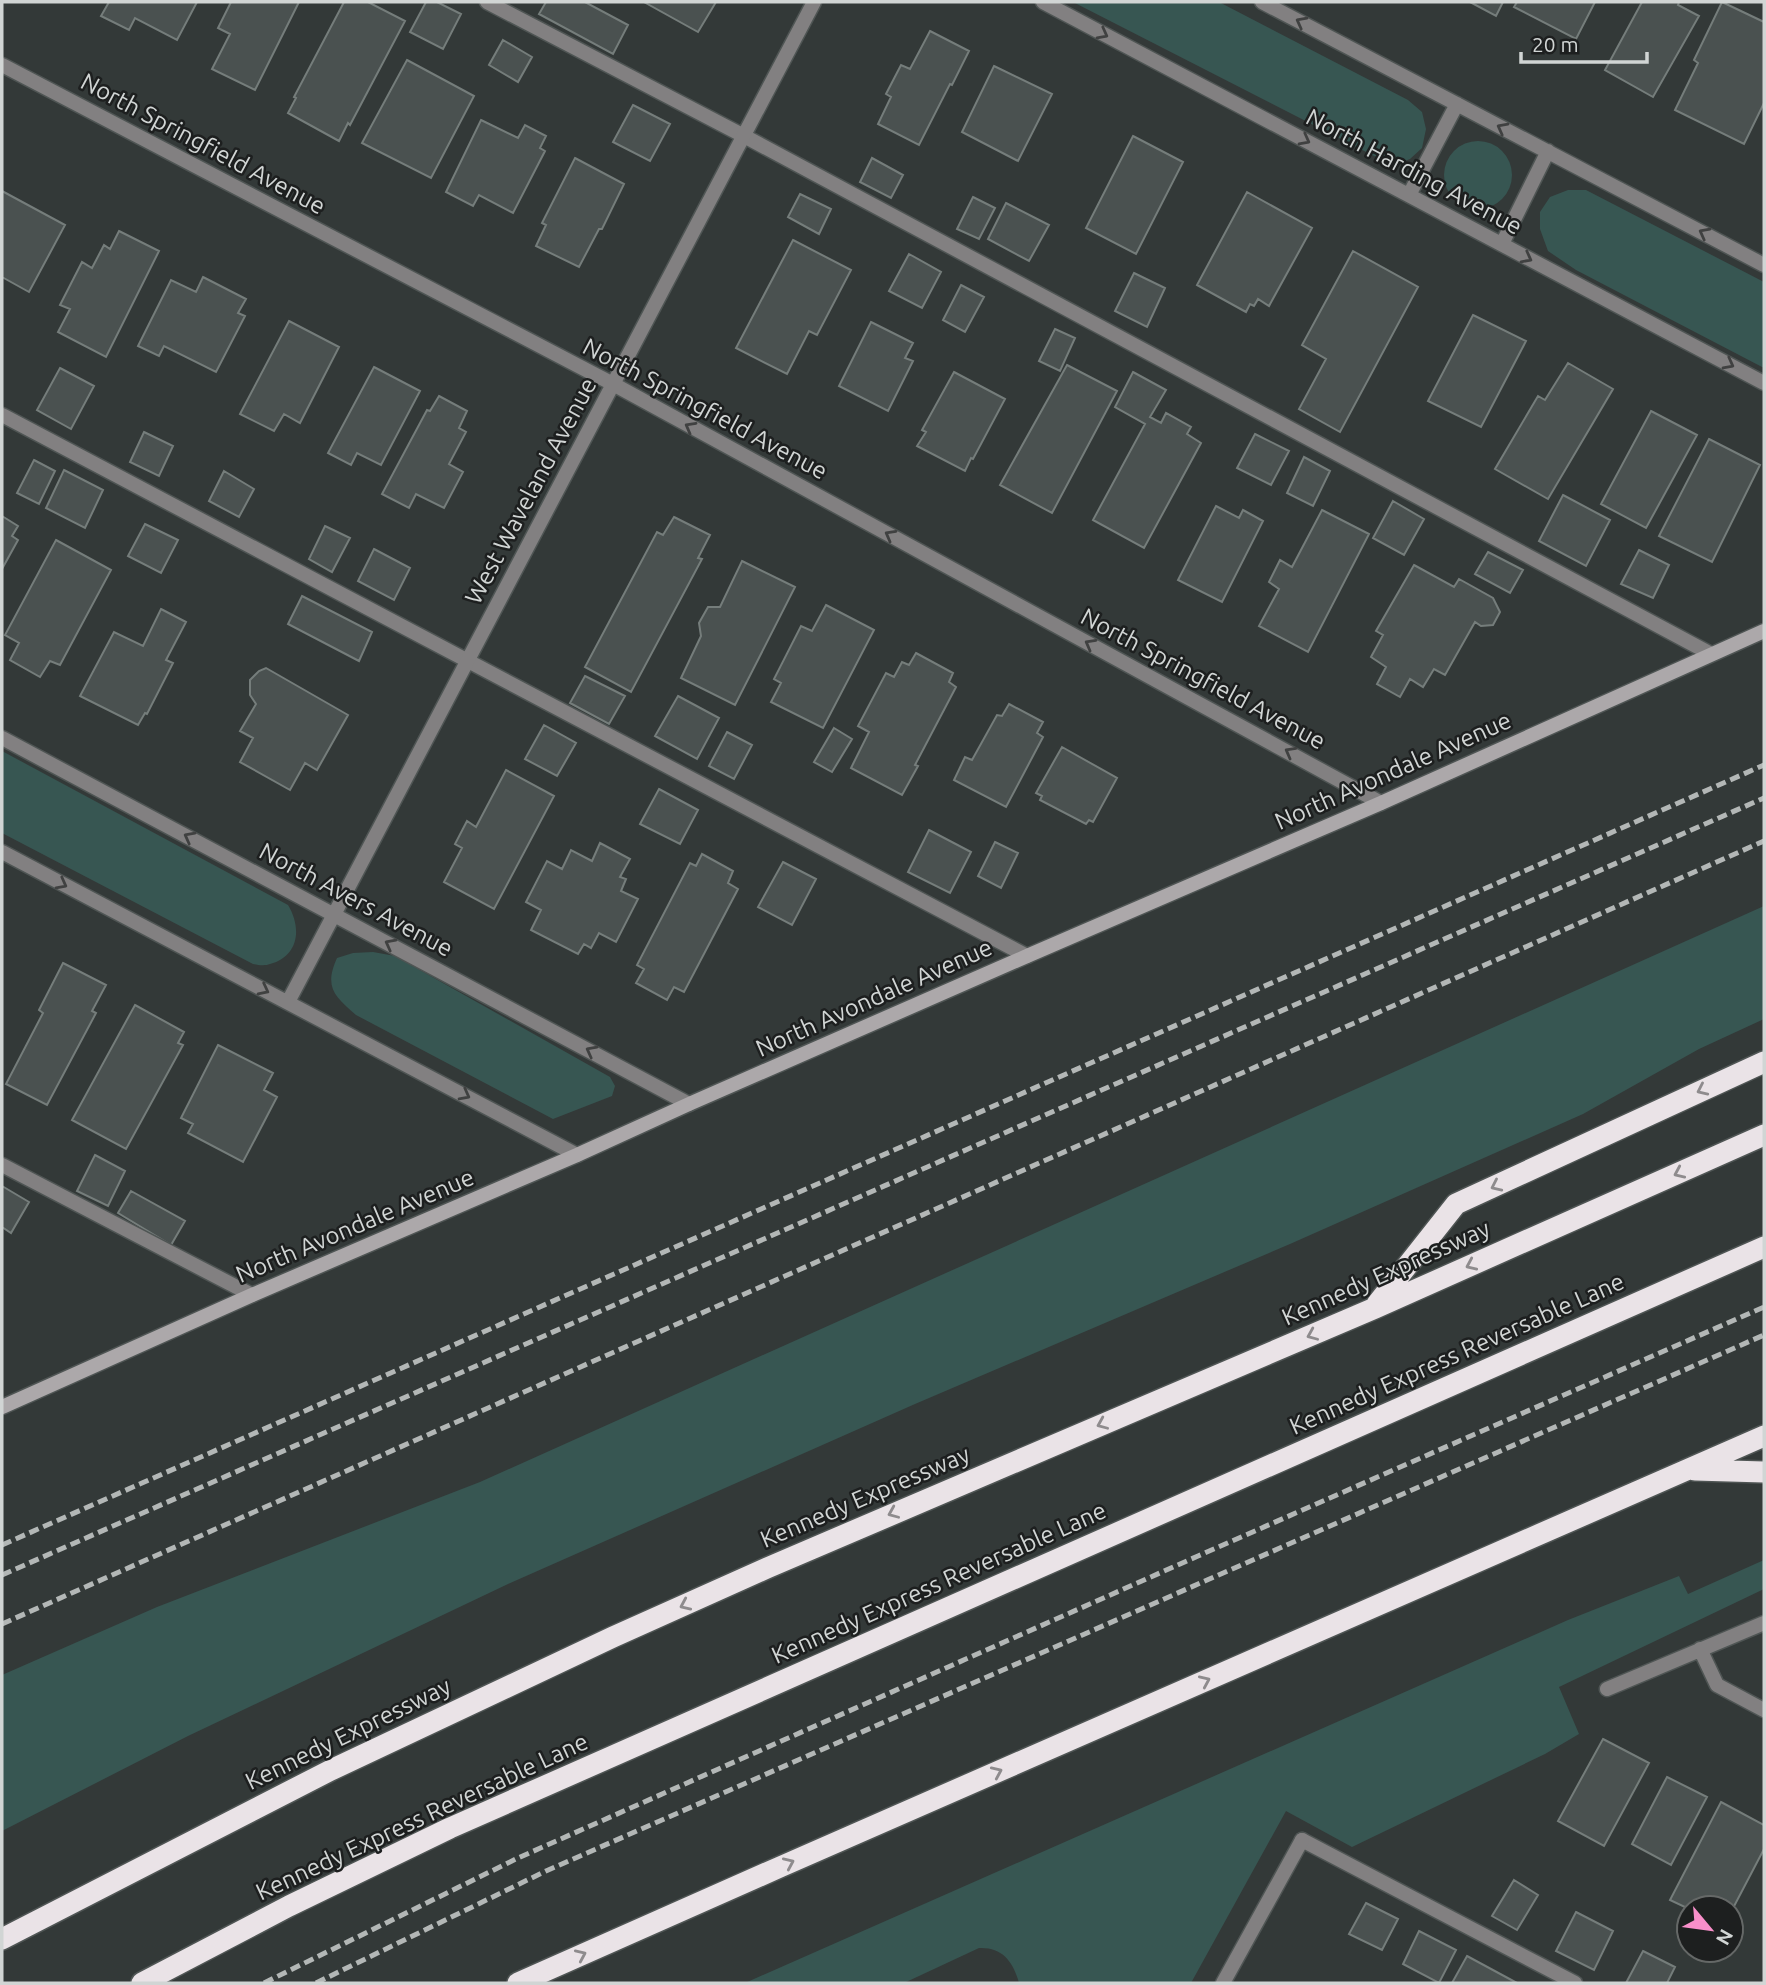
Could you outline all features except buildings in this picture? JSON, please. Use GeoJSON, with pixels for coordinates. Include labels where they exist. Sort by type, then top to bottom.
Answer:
{"type":"FeatureCollection","features":[{"type":"Feature","properties":{"kind":"highway"},"geometry":{"type":"LineString","coordinates":[[1375,1308],[1456,1204],[1764,1062]]}},
{"type":"Feature","properties":{"kind":"highway","name":"Kennedy Expressway"},"geometry":{"type":"LineString","coordinates":[[2,1939],[331,1770],[588,1648],[804,1551],[1375,1308],[1764,1135]]}},
{"type":"Feature","properties":{"kind":"highway","name":"Kennedy Express Reversable Lane"},"geometry":{"type":"LineString","coordinates":[[142,1983],[289,1906],[450,1828],[1764,1247]]}},
{"type":"Feature","properties":{"kind":"highway"},"geometry":{"type":"LineString","coordinates":[[518,1983],[1764,1436]]}},
{"type":"Feature","properties":{"kind":"highway"},"geometry":{"type":"LineString","coordinates":[[1689,1469],[1764,1472]]}},
{"type":"Feature","properties":{"kind":"street"},"geometry":{"type":"LineString","coordinates":[[487,2],[744,136],[1712,654]]}},
{"type":"Feature","properties":{"kind":"street","name":"West Waveland Avenue"},"geometry":{"type":"LineString","coordinates":[[288,1002],[814,2]]}},
{"type":"Feature","properties":{"kind":"street","name":"North Harding Avenue"},"geometry":{"type":"LineString","coordinates":[[1043,2],[1764,383]]}},
{"type":"Feature","properties":{"kind":"street"},"geometry":{"type":"LineString","coordinates":[[1262,2],[1764,265]]}},
{"type":"Feature","properties":{"kind":"street","name":"North Springfield Avenue"},"geometry":{"type":"LineString","coordinates":[[2,65],[613,384],[1381,803]]}},
{"type":"Feature","properties":{"kind":"street"},"geometry":{"type":"LineString","coordinates":[[1409,195],[1457,104]]}},
{"type":"Feature","properties":{"kind":"street"},"geometry":{"type":"LineString","coordinates":[[1502,244],[1548,151]]}},
{"type":"Feature","properties":{"kind":"street"},"geometry":{"type":"LineString","coordinates":[[2,415],[1027,956]]}},
{"type":"Feature","properties":{"kind":"street","name":"North Avondale Avenue"},"geometry":{"type":"LineString","coordinates":[[2,1407],[252,1295],[1381,803],[1764,631]]}},
{"type":"Feature","properties":{"kind":"street","name":"North Avers Avenue"},"geometry":{"type":"LineString","coordinates":[[2,738],[689,1104]]}},
{"type":"Feature","properties":{"kind":"street"},"geometry":{"type":"LineString","coordinates":[[2,852],[577,1155]]}},
{"type":"Feature","properties":{"kind":"street"},"geometry":{"type":"LineString","coordinates":[[2,1165],[252,1295]]}},
{"type":"Feature","properties":{"kind":"street"},"geometry":{"type":"LineString","coordinates":[[1606,1689],[1764,1623]]}},
{"type":"Feature","properties":{"kind":"street"},"geometry":{"type":"LineString","coordinates":[[1700,1649],[1717,1685],[1764,1710]]}},
{"type":"Feature","properties":{"kind":"street"},"geometry":{"type":"LineString","coordinates":[[1223,1983],[1302,1840],[1575,1983]]}},
{"type":"Feature","properties":{"kind":"shaded area"},"geometry":{"type":"Polygon","coordinates":[[[1073,2],[1219,2],[1408,100],[1422,112],[1426,129],[1422,148],[1410,159],[1395,165],[1378,158],[1073,2]]]}},
{"type":"Feature","properties":{"kind":"shaded area"},"geometry":{"type":"Polygon","coordinates":[[[1485,141],[1506,156],[1512,168],[1510,188],[1502,199],[1485,209],[1471,209],[1454,199],[1446,188],[1444,168],[1454,151],[1465,143],[1485,141]]]}},
{"type":"Feature","properties":{"kind":"shaded area"},"geometry":{"type":"Polygon","coordinates":[[[1568,190],[1586,190],[1764,282],[1764,368],[1576,270],[1548,251],[1540,229],[1540,212],[1550,197],[1568,190]]]}},
{"type":"Feature","properties":{"kind":"shaded area"},"geometry":{"type":"Polygon","coordinates":[[[2,751],[288,905],[296,932],[292,948],[280,960],[266,965],[253,964],[2,833],[2,751]]]}},
{"type":"Feature","properties":{"kind":"shaded area"},"geometry":{"type":"Polygon","coordinates":[[[1764,906],[1764,1019],[1699,1049],[1583,1114],[508,1584],[188,1736],[2,1831],[2,1675],[157,1607],[480,1482],[1764,906]]]}},
{"type":"Feature","properties":{"kind":"shaded area"},"geometry":{"type":"Polygon","coordinates":[[[373,952],[395,956],[610,1077],[615,1086],[612,1096],[553,1119],[356,1015],[333,990],[333,968],[337,958],[353,953],[373,952]]]}},
{"type":"Feature","properties":{"kind":"shaded area"},"geometry":{"type":"Polygon","coordinates":[[[1764,1560],[1764,1589],[1559,1687],[1579,1734],[1545,1754],[1352,1847],[1286,1811],[1191,1983],[1019,1983],[1005,1957],[994,1950],[979,1948],[904,1983],[745,1983],[1568,1620],[1679,1576],[1688,1594],[1764,1560]]]}},
{"type":"Feature","properties":{"kind":"railway"},"geometry":{"type":"LineString","coordinates":[[2,1545],[1764,765]]}},
{"type":"Feature","properties":{"kind":"railway"},"geometry":{"type":"LineString","coordinates":[[2,1575],[1764,798]]}},
{"type":"Feature","properties":{"kind":"railway"},"geometry":{"type":"LineString","coordinates":[[2,1624],[1764,841]]}},
{"type":"Feature","properties":{"kind":"railway"},"geometry":{"type":"LineString","coordinates":[[264,1983],[518,1858],[1764,1307]]}},
{"type":"Feature","properties":{"kind":"railway"},"geometry":{"type":"LineString","coordinates":[[316,1983],[546,1871],[1764,1335]]}}]}
